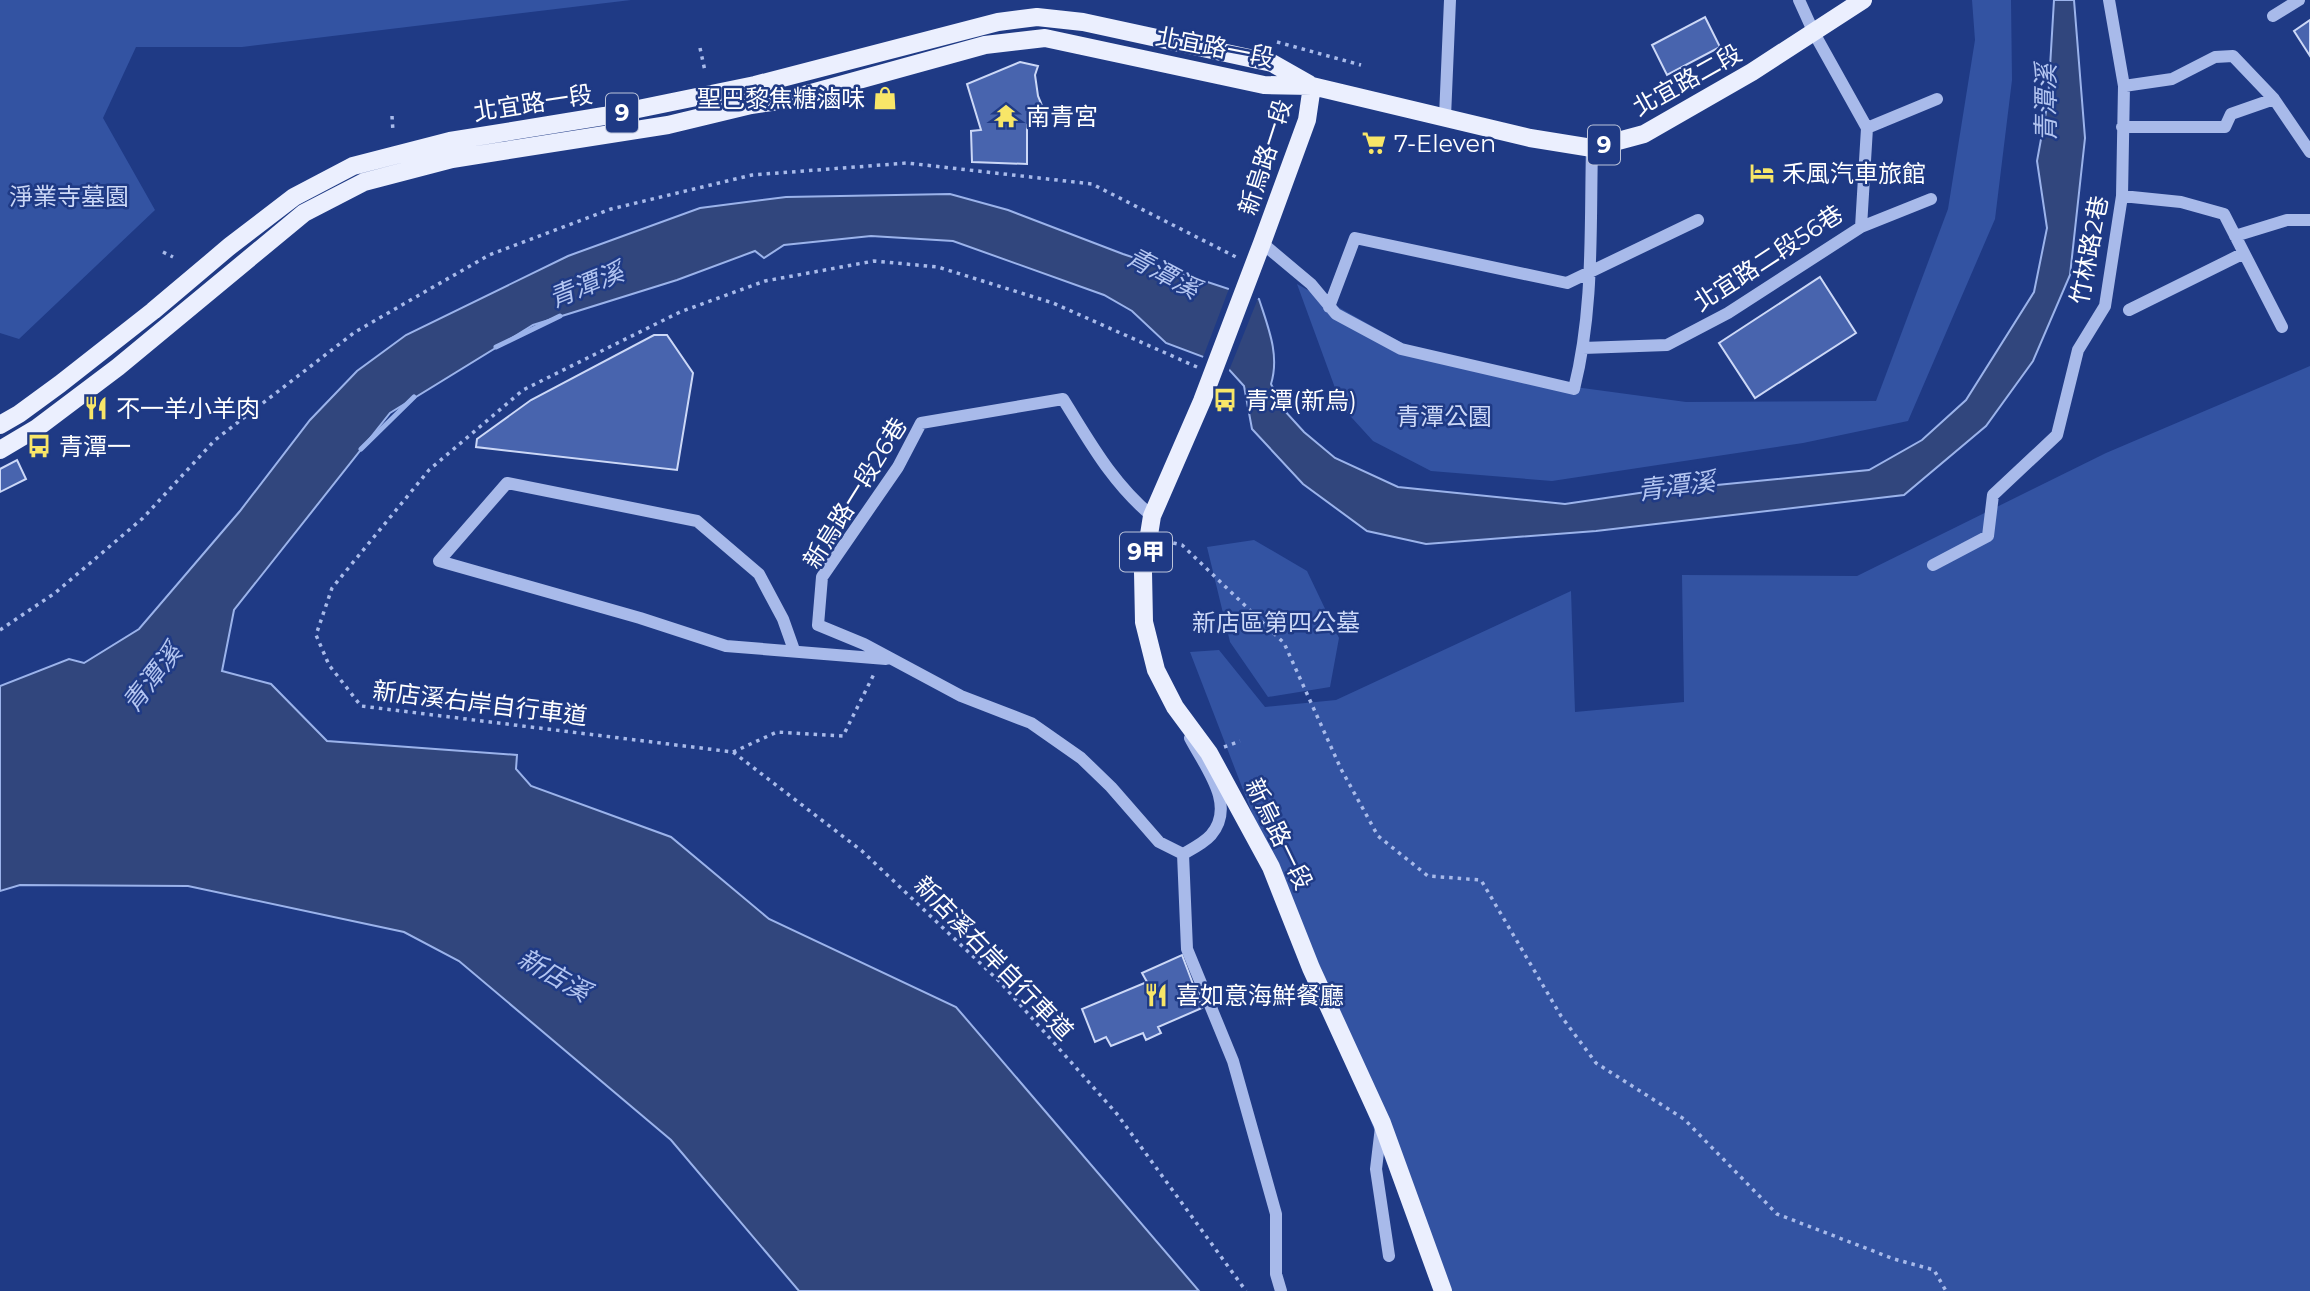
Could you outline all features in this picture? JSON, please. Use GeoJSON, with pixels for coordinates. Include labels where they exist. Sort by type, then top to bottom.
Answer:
{"type":"FeatureCollection","features":[{"type":"Feature","properties":{"kind":"main road","name":"北宜路二段"},"geometry":{"type":"LineString","coordinates":[[1312,86],[1530,138],[1592,148],[1644,134],[1752,72],[1863,0]]}},
{"type":"Feature","properties":{"kind":"main road","name":"北宜路一段"},"geometry":{"type":"LineString","coordinates":[[0,425],[60,384],[230,246],[295,197],[353,166],[384,157],[450,141],[604,116],[755,85],[998,22],[1037,17],[1083,22],[1272,63],[1312,86]]}},
{"type":"Feature","properties":{"kind":"main road","name":"北宜路一段"},"geometry":{"type":"LineString","coordinates":[[0,450],[37,428],[118,367],[304,213],[363,181],[452,159],[668,125],[751,105],[786,100],[985,45],[1045,38],[1264,85],[1312,86]]}},
{"type":"Feature","properties":{"kind":"main road","name":"新烏路一段"},"geometry":{"type":"LineString","coordinates":[[1262,243],[1307,120],[1312,86]]}},
{"type":"Feature","properties":{"kind":"main road","name":"9甲"},"geometry":{"type":"LineString","coordinates":[[1212,374],[1262,243]]}},
{"type":"Feature","properties":{"kind":"main road","name":"新烏路一段"},"geometry":{"type":"LineString","coordinates":[[1212,374],[1152,516],[1143,572],[1144,622],[1156,670],[1175,706],[1209,753],[1271,867],[1311,968],[1382,1123],[1443,1291]]}},
{"type":"Feature","properties":{"kind":"lane"},"geometry":{"type":"LineString","coordinates":[[1445,117],[1450,0]]}},
{"type":"Feature","properties":{"kind":"lane"},"geometry":{"type":"LineString","coordinates":[[1799,0],[1814,33],[1867,128],[1937,99]]}},
{"type":"Feature","properties":{"kind":"lane","name":"竹林路2巷"},"geometry":{"type":"LineString","coordinates":[[1933,565],[1988,536],[1993,495],[2057,435],[2078,350],[2105,306],[2122,196],[2124,86],[2109,0]]}},
{"type":"Feature","properties":{"kind":"lane"},"geometry":{"type":"LineString","coordinates":[[2273,16],[2299,0]]}},
{"type":"Feature","properties":{"kind":"lane"},"geometry":{"type":"LineString","coordinates":[[2124,86],[2172,79],[2214,57],[2233,56],[2274,99],[2310,152]]}},
{"type":"Feature","properties":{"kind":"lane"},"geometry":{"type":"LineString","coordinates":[[2122,127],[2225,127],[2231,114],[2274,99]]}},
{"type":"Feature","properties":{"kind":"lane","name":"北宜路二段56巷"},"geometry":{"type":"LineString","coordinates":[[1583,348],[1667,345],[1728,313],[1861,227],[1867,128]]}},
{"type":"Feature","properties":{"kind":"lane"},"geometry":{"type":"LineString","coordinates":[[1262,243],[1311,284],[1336,314],[1401,349],[1574,389],[1583,348],[1591,271],[1592,148]]}},
{"type":"Feature","properties":{"kind":"lane"},"geometry":{"type":"LineString","coordinates":[[2122,196],[2181,202],[2224,214],[2281,327]]}},
{"type":"Feature","properties":{"kind":"lane"},"geometry":{"type":"LineString","coordinates":[[1861,227],[1931,199]]}},
{"type":"Feature","properties":{"kind":"lane"},"geometry":{"type":"LineString","coordinates":[[1329,307],[1355,238],[1567,283],[1698,220]]}},
{"type":"Feature","properties":{"kind":"lane"},"geometry":{"type":"LineString","coordinates":[[2235,236],[2287,220],[2310,220]]}},
{"type":"Feature","properties":{"kind":"lane"},"geometry":{"type":"LineString","coordinates":[[2129,310],[2242,254]]}},
{"type":"Feature","properties":{"kind":"lane","name":"新烏路一段26巷"},"geometry":{"type":"LineString","coordinates":[[893,660],[864,644],[818,625],[822,578],[898,467],[921,423],[1063,399],[1110,474],[1130,498],[1152,516]]}},
{"type":"Feature","properties":{"kind":"lane"},"geometry":{"type":"LineString","coordinates":[[794,650],[783,619],[759,574],[697,521],[507,483],[439,561],[640,618],[726,646],[893,660],[961,696],[1031,723],[1081,758],[1159,842],[1183,854]]}},
{"type":"Feature","properties":{"kind":"lane"},"geometry":{"type":"LineString","coordinates":[[1175,706],[1219,792],[1222,818],[1210,836],[1183,854]]}},
{"type":"Feature","properties":{"kind":"lane"},"geometry":{"type":"LineString","coordinates":[[1183,854],[1187,949],[1233,1061],[1273,1202],[1276,1214],[1276,1274],[1281,1291]]}},
{"type":"Feature","properties":{"kind":"lane"},"geometry":{"type":"LineString","coordinates":[[1382,1123],[1376,1169],[1389,1256]]}},
{"type":"Feature","properties":{"kind":"path"},"geometry":{"type":"LineString","coordinates":[[1278,42],[1361,65]]}},
{"type":"Feature","properties":{"kind":"path"},"geometry":{"type":"LineString","coordinates":[[700,48],[705,71]]}},
{"type":"Feature","properties":{"kind":"path"},"geometry":{"type":"LineString","coordinates":[[392,116],[393,132]]}},
{"type":"Feature","properties":{"kind":"path"},"geometry":{"type":"LineString","coordinates":[[0,630],[55,593],[143,518],[215,440],[355,332],[489,255],[611,209],[752,175],[907,163],[1092,184],[1252,265]]}},
{"type":"Feature","properties":{"kind":"path"},"geometry":{"type":"LineString","coordinates":[[163,252],[173,257]]}},
{"type":"Feature","properties":{"kind":"path","name":"新店溪右岸自行車道"},"geometry":{"type":"LineString","coordinates":[[1212,374],[1053,303],[938,267],[874,261],[765,282],[680,312],[523,390],[429,470],[332,588],[316,635],[329,665],[361,706],[733,752],[862,851],[1000,982],[1116,1114],[1246,1291]]}},
{"type":"Feature","properties":{"kind":"path"},"geometry":{"type":"LineString","coordinates":[[1149,537],[1182,545],[1284,643],[1341,769],[1378,836],[1428,876],[1481,880],[1561,1016],[1596,1063],[1684,1119],[1777,1214],[1894,1259],[1934,1270],[1946,1291]]}},
{"type":"Feature","properties":{"kind":"path"},"geometry":{"type":"LineString","coordinates":[[733,752],[777,733],[843,736],[874,674],[906,667]]}},
{"type":"Feature","properties":{"kind":"green space","name":"淨業寺墓園"},"geometry":{"type":"Polygon","coordinates":[[[0,0],[631,0],[242,47],[136,47],[103,118],[155,210],[19,339],[0,333],[0,0]]]}},
{"type":"Feature","properties":{"kind":"green space","name":"青潭公園"},"geometry":{"type":"Polygon","coordinates":[[[1972,0],[2011,0],[2012,80],[1995,219],[1908,421],[1803,443],[1552,481],[1431,471],[1373,441],[1342,407],[1297,284],[1420,353],[1538,382],[1686,402],[1876,401],[1948,209],[1975,40],[1972,0]]]}},
{"type":"Feature","properties":{"kind":"green space"},"geometry":{"type":"Polygon","coordinates":[[[2310,366],[2310,1291],[1436,1291],[1190,652],[1219,650],[1265,707],[1336,700],[1571,591],[1575,712],[1684,702],[1682,575],[1857,576],[2106,453],[2310,366]]]}},
{"type":"Feature","properties":{"kind":"green space","name":"新店區第四公墓"},"geometry":{"type":"Polygon","coordinates":[[[1254,540],[1307,571],[1339,638],[1330,687],[1268,697],[1230,642],[1207,547],[1254,540]]]}},
{"type":"Feature","properties":{"kind":"water","name":"新店溪"},"geometry":{"type":"Polygon","coordinates":[[[2054,0],[2074,0],[2085,138],[2070,275],[2033,361],[1986,426],[1904,495],[1596,531],[1426,544],[1367,531],[1303,484],[1252,429],[1244,386],[1225,365],[1166,343],[1132,311],[1104,295],[953,241],[871,236],[784,245],[764,258],[755,251],[677,280],[533,325],[390,413],[234,610],[222,671],[271,684],[327,741],[517,755],[516,769],[531,786],[671,837],[769,919],[956,1007],[1199,1291],[799,1291],[671,1140],[459,961],[404,932],[188,886],[20,885],[0,891],[0,686],[69,659],[84,663],[139,629],[240,511],[310,420],[357,371],[406,335],[568,256],[700,208],[786,197],[950,194],[1008,210],[1123,254],[1259,299],[1274,352],[1271,384],[1283,409],[1304,432],[1335,458],[1398,487],[1565,504],[1646,492],[1869,470],[1922,440],[1966,400],[2034,292],[2047,228],[2037,161],[2048,101],[2054,0]]]}},
{"type":"Feature","properties":{"kind":"pier"},"geometry":{"type":"Polygon","coordinates":[[[1230,286],[1259,296],[1228,373],[1223,368],[1202,360],[1230,286]]]}},
{"type":"Feature","properties":{"kind":"building"},"geometry":{"type":"Polygon","coordinates":[[[1705,17],[1720,47],[1667,75],[1652,45],[1705,17]]]}},
{"type":"Feature","properties":{"kind":"building"},"geometry":{"type":"Polygon","coordinates":[[[2310,20],[2310,56],[2294,31],[2310,20]]]}},
{"type":"Feature","properties":{"kind":"building","name":"南青宮"},"geometry":{"type":"Polygon","coordinates":[[[1020,62],[1038,66],[1035,75],[1043,108],[1027,125],[1027,164],[972,162],[971,131],[981,130],[967,84],[1020,62]]]}},
{"type":"Feature","properties":{"kind":"building"},"geometry":{"type":"Polygon","coordinates":[[[1820,277],[1856,333],[1755,398],[1719,343],[1820,277]]]}},
{"type":"Feature","properties":{"kind":"building"},"geometry":{"type":"Polygon","coordinates":[[[654,335],[667,335],[693,373],[677,470],[476,447],[477,439],[531,400],[654,335]]]}},
{"type":"Feature","properties":{"kind":"building"},"geometry":{"type":"Polygon","coordinates":[[[17,460],[26,479],[0,492],[0,469],[17,460]]]}},
{"type":"Feature","properties":{"kind":"building","name":"喜如意海鮮餐廳"},"geometry":{"type":"Polygon","coordinates":[[[1182,955],[1202,1008],[1158,1027],[1161,1033],[1146,1040],[1143,1033],[1111,1046],[1106,1037],[1095,1042],[1082,1009],[1147,982],[1142,973],[1182,955]]]}},
{"type":"Feature","properties":{"kind":"waterway","name":"青潭溪"},"geometry":{"type":"LineString","coordinates":[[496,347],[560,316]]}},
{"type":"Feature","properties":{"kind":"waterway","name":"青潭溪"},"geometry":{"type":"LineString","coordinates":[[361,449],[414,397]]}},
{"type":"Feature","properties":{"kind":"place","name":"聖巴黎焦糖滷味"},"geometry":{"type":"Point","coordinates":[885,98]}},
{"type":"Feature","properties":{"kind":"place","name":"南青宮"},"geometry":{"type":"Point","coordinates":[1006,116]}},
{"type":"Feature","properties":{"kind":"place","name":"7-Eleven"},"geometry":{"type":"Point","coordinates":[1374,143]}},
{"type":"Feature","properties":{"kind":"place","name":"禾風汽車旅館"},"geometry":{"type":"Point","coordinates":[1762,173]}},
{"type":"Feature","properties":{"kind":"place","name":"青潭(新烏)"},"geometry":{"type":"Point","coordinates":[1225,400]}},
{"type":"Feature","properties":{"kind":"place","name":"不一羊小羊肉"},"geometry":{"type":"Point","coordinates":[96,408]}},
{"type":"Feature","properties":{"kind":"place","name":"青潭一"},"geometry":{"type":"Point","coordinates":[39,446]}},
{"type":"Feature","properties":{"kind":"place","name":"喜如意海鮮餐廳"},"geometry":{"type":"Point","coordinates":[1156,995]}}]}
